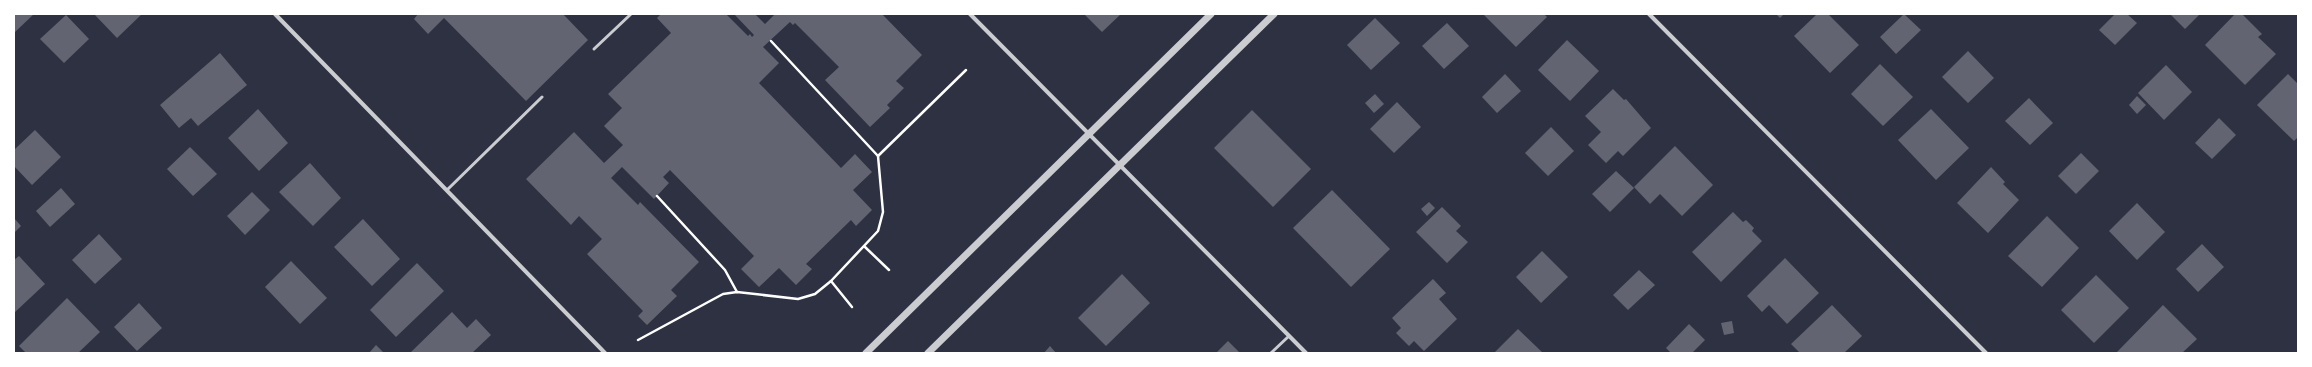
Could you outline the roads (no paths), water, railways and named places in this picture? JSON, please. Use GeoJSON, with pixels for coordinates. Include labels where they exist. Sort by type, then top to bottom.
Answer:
{"type":"FeatureCollection","features":[{"type":"Feature","properties":{"kind":"street"},"geometry":{"type":"LineString","coordinates":[[275,14],[605,353]]}},
{"type":"Feature","properties":{"kind":"street"},"geometry":{"type":"LineString","coordinates":[[970,14],[1306,353]]}},
{"type":"Feature","properties":{"kind":"street"},"geometry":{"type":"LineString","coordinates":[[866,353],[1211,14]]}},
{"type":"Feature","properties":{"kind":"street"},"geometry":{"type":"LineString","coordinates":[[928,353],[1274,14]]}},
{"type":"Feature","properties":{"kind":"street"},"geometry":{"type":"LineString","coordinates":[[1649,14],[1986,353]]}},
{"type":"Feature","properties":{"kind":"lane"},"geometry":{"type":"LineString","coordinates":[[594,49],[631,14]]}},
{"type":"Feature","properties":{"kind":"lane"},"geometry":{"type":"LineString","coordinates":[[447,190],[542,97]]}},
{"type":"Feature","properties":{"kind":"lane"},"geometry":{"type":"LineString","coordinates":[[1271,353],[1289,336]]}}]}
